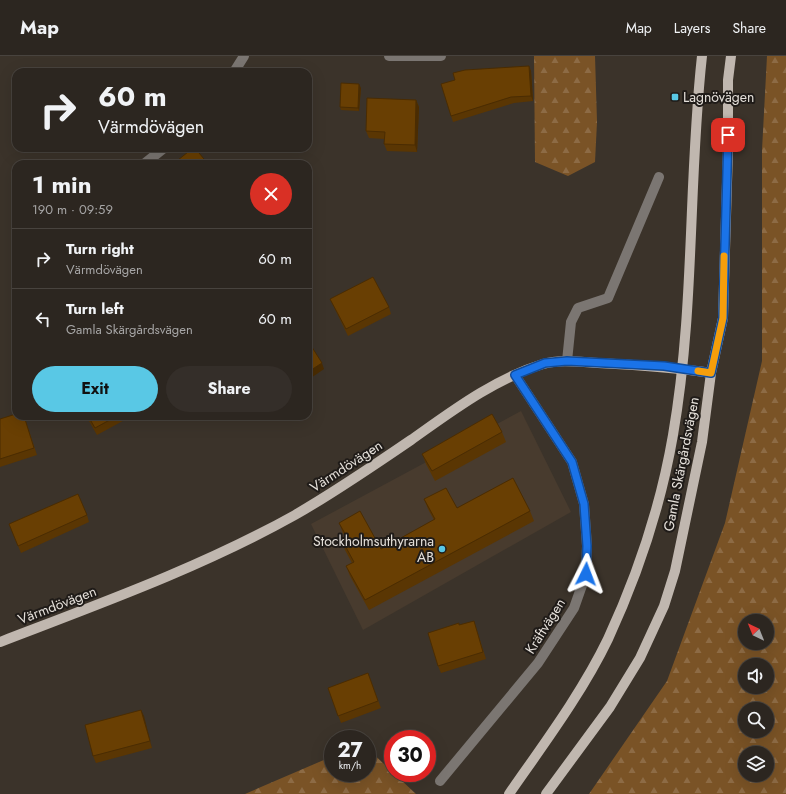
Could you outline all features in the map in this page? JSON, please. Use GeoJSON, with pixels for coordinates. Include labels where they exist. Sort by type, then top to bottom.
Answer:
{"type":"FeatureCollection","features":[{"type":"Feature","properties":{"kind":"main road","name":"Gamla Skärgårdsvägen"},"geometry":{"type":"LineString","coordinates":[[509,794],[583,684],[607,640],[642,554],[661,490],[673,434],[682,368],[688,303],[695,140],[702,56]]}},
{"type":"Feature","properties":{"kind":"main road","name":"Gamla Skärgårdsvägen"},"geometry":{"type":"LineString","coordinates":[[546,794],[610,707],[640,658],[664,606],[675,571],[702,442],[711,373],[723,318],[728,149],[728,80],[731,56]]}},
{"type":"Feature","properties":{"kind":"main road","name":"Värmdövägen"},"geometry":{"type":"LineString","coordinates":[[0,642],[97,605],[202,561],[295,515],[484,390],[545,363],[567,361],[682,368],[711,373]]}},
{"type":"Feature","properties":{"kind":"street"},"geometry":{"type":"LineString","coordinates":[[236,68],[244,56]]}},
{"type":"Feature","properties":{"kind":"street"},"geometry":{"type":"LineString","coordinates":[[389,56],[441,56]]}},
{"type":"Feature","properties":{"kind":"street"},"geometry":{"type":"LineString","coordinates":[[149,160],[159,152]]}},
{"type":"Feature","properties":{"kind":"street"},"geometry":{"type":"LineString","coordinates":[[567,361],[570,322],[578,308],[608,298],[659,177]]}},
{"type":"Feature","properties":{"kind":"street","name":"Kräftvägen"},"geometry":{"type":"LineString","coordinates":[[440,781],[538,663],[574,608],[586,574],[587,546],[584,504],[572,462],[515,375]]}},
{"type":"Feature","properties":{"kind":"shaded area"},"geometry":{"type":"Polygon","coordinates":[[[521,411],[571,512],[363,630],[311,524],[521,411]]]}},
{"type":"Feature","properties":{"kind":"green space"},"geometry":{"type":"Polygon","coordinates":[[[534,56],[595,56],[597,122],[595,162],[568,176],[535,162],[534,56]]]}},
{"type":"Feature","properties":{"kind":"green space"},"geometry":{"type":"Polygon","coordinates":[[[767,56],[786,56],[786,794],[589,794],[667,681],[725,523],[762,361],[762,150],[767,56]]]}},
{"type":"Feature","properties":{"kind":"green space"},"geometry":{"type":"Polygon","coordinates":[[[376,756],[384,764],[384,782],[403,782],[416,794],[245,794],[324,760],[324,782],[376,782],[376,756]]]}},
{"type":"Feature","properties":{"kind":"building"},"geometry":{"type":"Polygon","coordinates":[[[529,66],[531,96],[511,97],[451,116],[441,84],[455,80],[453,73],[465,70],[529,66]]]}},
{"type":"Feature","properties":{"kind":"building"},"geometry":{"type":"Polygon","coordinates":[[[341,83],[359,84],[358,108],[340,107],[341,83]]]}},
{"type":"Feature","properties":{"kind":"building"},"geometry":{"type":"Polygon","coordinates":[[[367,98],[416,100],[415,145],[384,144],[385,132],[366,131],[367,98]]]}},
{"type":"Feature","properties":{"kind":"building"},"geometry":{"type":"Polygon","coordinates":[[[188,152],[198,152],[205,160],[178,160],[188,152]]]}},
{"type":"Feature","properties":{"kind":"building"},"geometry":{"type":"Polygon","coordinates":[[[373,277],[389,307],[346,329],[330,299],[373,277]]]}},
{"type":"Feature","properties":{"kind":"building"},"geometry":{"type":"Polygon","coordinates":[[[312,347],[322,363],[312,369],[312,347]]]}},
{"type":"Feature","properties":{"kind":"building"},"geometry":{"type":"Polygon","coordinates":[[[492,414],[502,432],[432,471],[422,454],[492,414]]]}},
{"type":"Feature","properties":{"kind":"building"},"geometry":{"type":"Polygon","coordinates":[[[12,415],[12,420],[25,420],[34,448],[0,459],[0,419],[12,415]]]}},
{"type":"Feature","properties":{"kind":"building"},"geometry":{"type":"Polygon","coordinates":[[[90,420],[110,420],[95,428],[90,420]]]}},
{"type":"Feature","properties":{"kind":"building","name":"Stockholmsuthyrarna AB"},"geometry":{"type":"Polygon","coordinates":[[[513,478],[530,511],[365,600],[346,566],[354,562],[342,540],[347,537],[339,523],[360,511],[381,549],[435,519],[424,499],[446,488],[457,508],[513,478]]]}},
{"type":"Feature","properties":{"kind":"building"},"geometry":{"type":"Polygon","coordinates":[[[78,494],[87,515],[18,546],[9,524],[78,494]]]}},
{"type":"Feature","properties":{"kind":"building"},"geometry":{"type":"Polygon","coordinates":[[[474,621],[483,652],[438,666],[428,633],[459,623],[459,625],[474,621]]]}},
{"type":"Feature","properties":{"kind":"building"},"geometry":{"type":"Polygon","coordinates":[[[368,673],[378,701],[338,716],[328,688],[368,673]]]}},
{"type":"Feature","properties":{"kind":"building"},"geometry":{"type":"Polygon","coordinates":[[[141,710],[150,741],[93,756],[85,725],[141,710]]]}},
{"type":"Feature","properties":{"kind":"slow traffic"},"geometry":{"type":"LineString","coordinates":[[698,371],[711,373],[723,318],[724,256]]}},
{"type":"Feature","properties":{"kind":"place","name":"Lagnövägen"},"geometry":{"type":"Point","coordinates":[675,97]}},
{"type":"Feature","properties":{"kind":"place","name":"Stockholmsuthyrarna AB"},"geometry":{"type":"Point","coordinates":[442,549]}},
{"type":"Feature","properties":{"kind":"route"},"geometry":{"type":"LineString","coordinates":[[586,574],[587,546],[584,504],[572,462],[515,375],[545,363],[567,361],[664,366],[711,373],[723,318],[728,135]]}}]}
